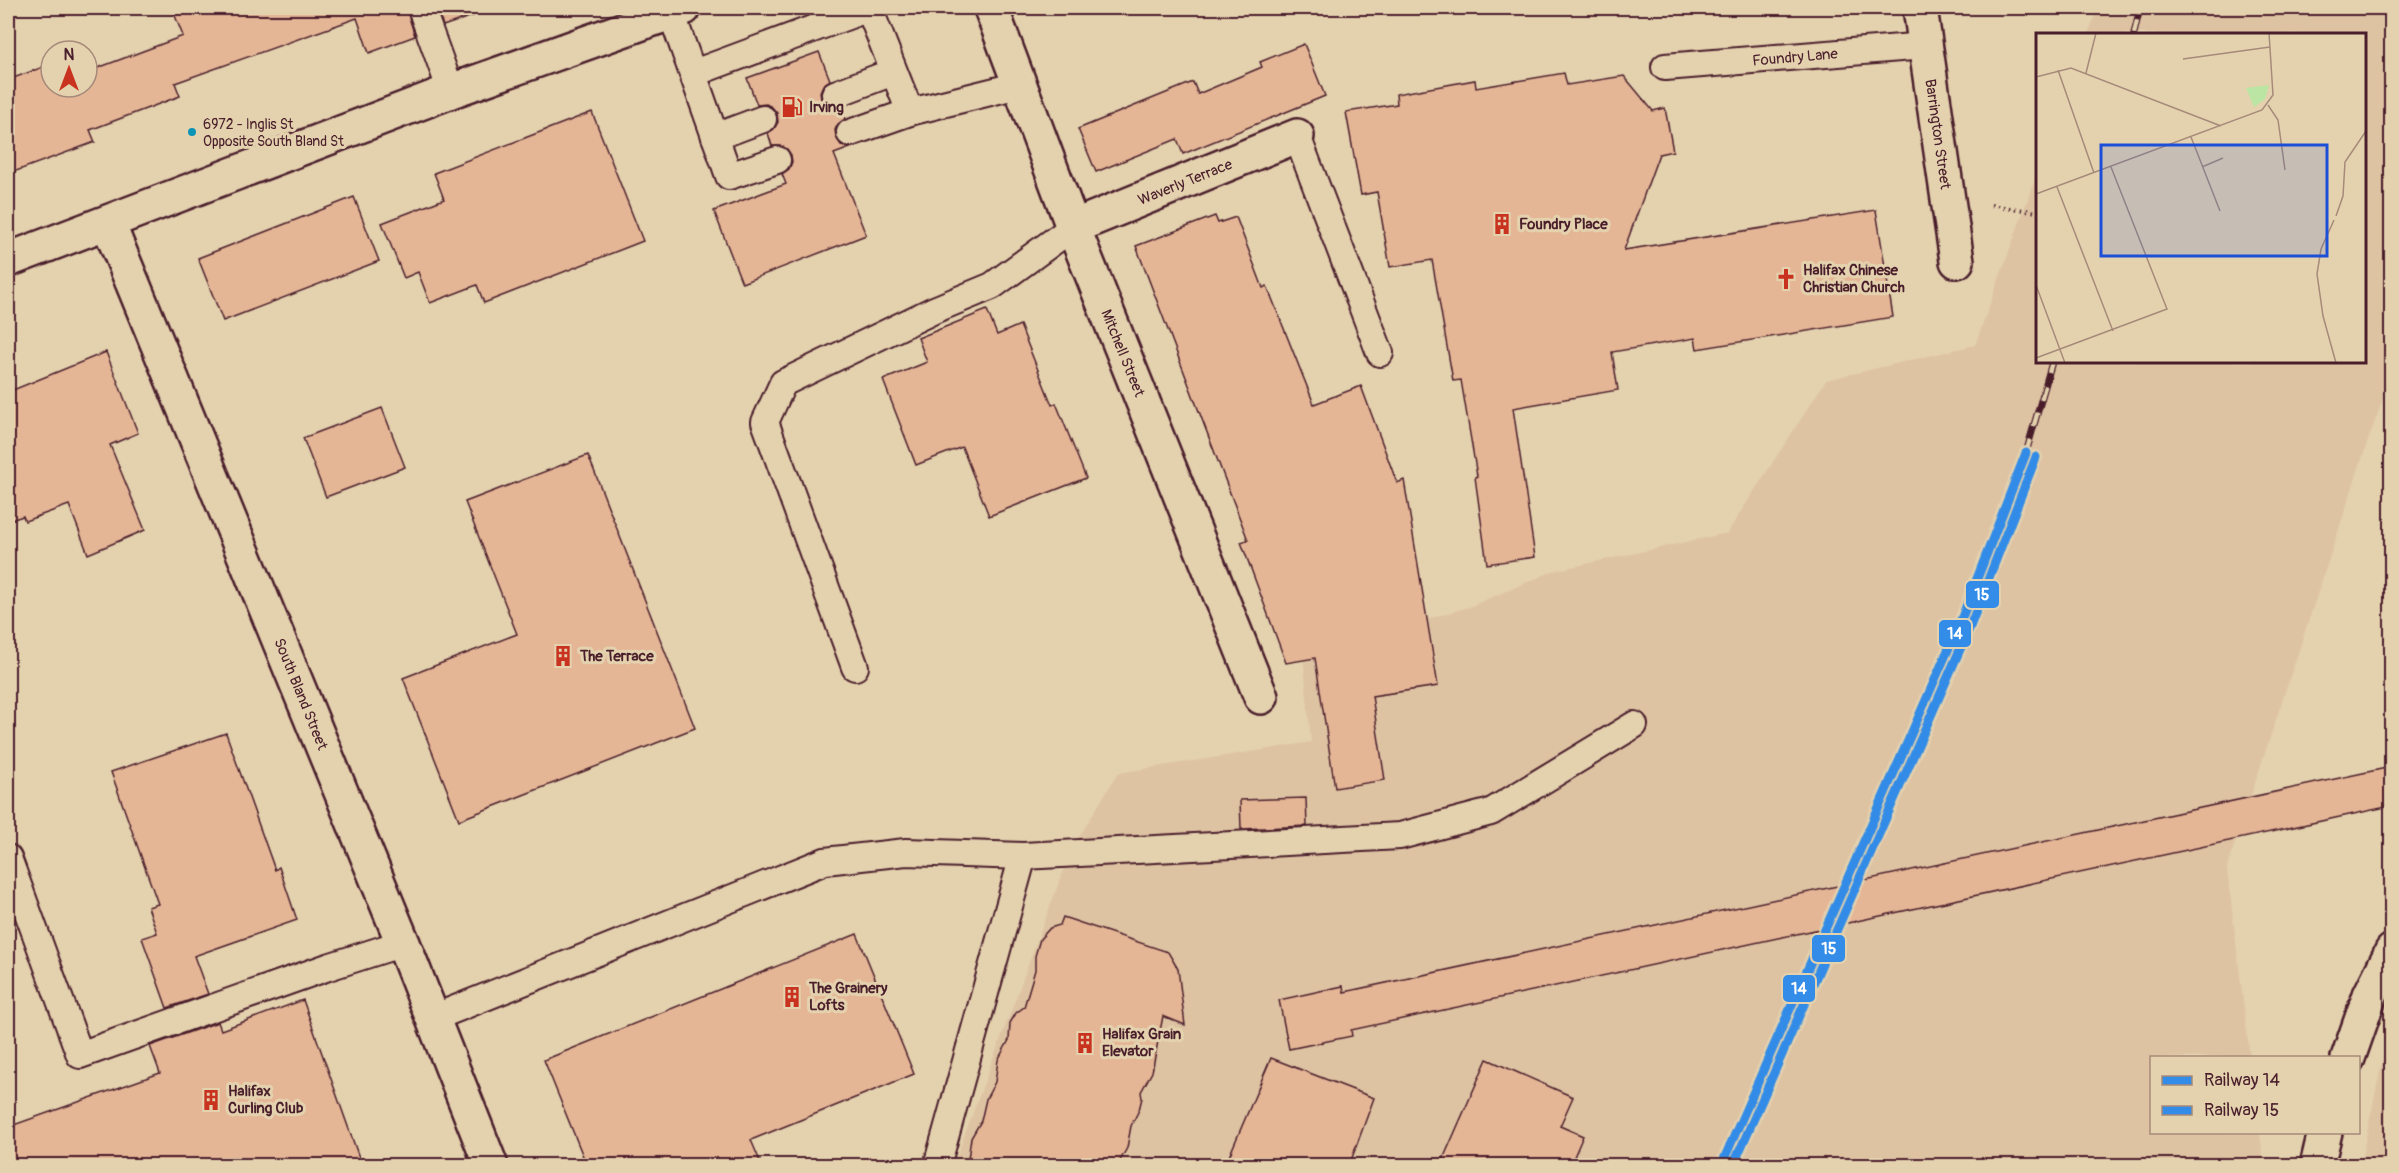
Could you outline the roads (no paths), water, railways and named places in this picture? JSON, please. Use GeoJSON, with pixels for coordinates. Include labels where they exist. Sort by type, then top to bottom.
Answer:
{"type":"FeatureCollection","features":[{"type":"Feature","properties":{"kind":"street","name":"Mitchell Street"},"geometry":{"type":"LineString","coordinates":[[991,8],[1073,227],[1261,697]]}},
{"type":"Feature","properties":{"kind":"street","name":"Barrington Street"},"geometry":{"type":"LineString","coordinates":[[1920,8],[1957,261]]}},
{"type":"Feature","properties":{"kind":"street"},"geometry":{"type":"LineString","coordinates":[[8,260],[108,224],[452,91],[677,10]]}},
{"type":"Feature","properties":{"kind":"street","name":"Waverly Terrace"},"geometry":{"type":"LineString","coordinates":[[1073,227],[1298,136]]}},
{"type":"Feature","properties":{"kind":"street","name":"South Bland Street"},"geometry":{"type":"LineString","coordinates":[[108,224],[403,943],[491,1166]]}},
{"type":"Feature","properties":{"kind":"street"},"geometry":{"type":"LineString","coordinates":[[2349,1056],[2370,995],[2391,951]]}},
{"type":"Feature","properties":{"kind":"street"},"geometry":{"type":"LineString","coordinates":[[2317,1166],[2325,1134]]}},
{"type":"Feature","properties":{"kind":"lane"},"geometry":{"type":"LineString","coordinates":[[421,8],[452,91]]}},
{"type":"Feature","properties":{"kind":"lane"},"geometry":{"type":"LineString","coordinates":[[694,74],[869,8],[910,112]]}},
{"type":"Feature","properties":{"kind":"lane"},"geometry":{"type":"LineString","coordinates":[[677,10],[694,74],[729,176],[777,160]]}},
{"type":"Feature","properties":{"kind":"lane","name":"Foundry Lane"},"geometry":{"type":"LineString","coordinates":[[1665,67],[1925,46]]}},
{"type":"Feature","properties":{"kind":"lane"},"geometry":{"type":"LineString","coordinates":[[835,94],[893,72]]}},
{"type":"Feature","properties":{"kind":"lane"},"geometry":{"type":"LineString","coordinates":[[850,133],[910,112],[1019,85]]}},
{"type":"Feature","properties":{"kind":"lane"},"geometry":{"type":"LineString","coordinates":[[715,137],[763,119]]}},
{"type":"Feature","properties":{"kind":"lane"},"geometry":{"type":"LineString","coordinates":[[1298,136],[1380,353]]}},
{"type":"Feature","properties":{"kind":"lane"},"geometry":{"type":"LineString","coordinates":[[855,667],[765,422],[783,383],[934,310],[992,286],[1073,227]]}},
{"type":"Feature","properties":{"kind":"lane"},"geometry":{"type":"LineString","coordinates":[[433,1017],[825,861],[906,852],[1023,856],[1400,837],[1491,812],[1634,725]]}},
{"type":"Feature","properties":{"kind":"lane"},"geometry":{"type":"LineString","coordinates":[[937,1166],[1023,856]]}},
{"type":"Feature","properties":{"kind":"lane"},"geometry":{"type":"LineString","coordinates":[[8,858],[80,1055],[328,967],[403,943]]}},
{"type":"Feature","properties":{"kind":"railway"},"geometry":{"type":"LineString","coordinates":[[2134,33],[2140,8]]}},
{"type":"Feature","properties":{"kind":"railway"},"geometry":{"type":"LineString","coordinates":[[2026,453],[2052,363]]}},
{"type":"Feature","properties":{"kind":"rail line","name":"14"},"geometry":{"type":"LineString","coordinates":[[1721,1166],[1959,625],[2026,453]]}},
{"type":"Feature","properties":{"kind":"rail line","name":"15"},"geometry":{"type":"LineString","coordinates":[[1733,1166],[1969,629],[2036,457]]}},
{"type":"Feature","properties":{"kind":"place","name":"Irving"},"geometry":{"type":"Point","coordinates":[792,107]}},
{"type":"Feature","properties":{"kind":"place","name":"6972 - Inglis St Opposite South Bland St"},"geometry":{"type":"Point","coordinates":[192,132]}},
{"type":"Feature","properties":{"kind":"place","name":"Foundry Place"},"geometry":{"type":"Point","coordinates":[1502,224]}},
{"type":"Feature","properties":{"kind":"place","name":"Halifax Chinese Christian Church"},"geometry":{"type":"Point","coordinates":[1786,279]}},
{"type":"Feature","properties":{"kind":"place","name":"The Terrace"},"geometry":{"type":"Point","coordinates":[563,656]}},
{"type":"Feature","properties":{"kind":"place","name":"The Grainery Lofts"},"geometry":{"type":"Point","coordinates":[792,997]}},
{"type":"Feature","properties":{"kind":"place","name":"Halifax Grain Elevator"},"geometry":{"type":"Point","coordinates":[1085,1043]}},
{"type":"Feature","properties":{"kind":"place","name":"Halifax Curling Club"},"geometry":{"type":"Point","coordinates":[211,1100]}}]}
